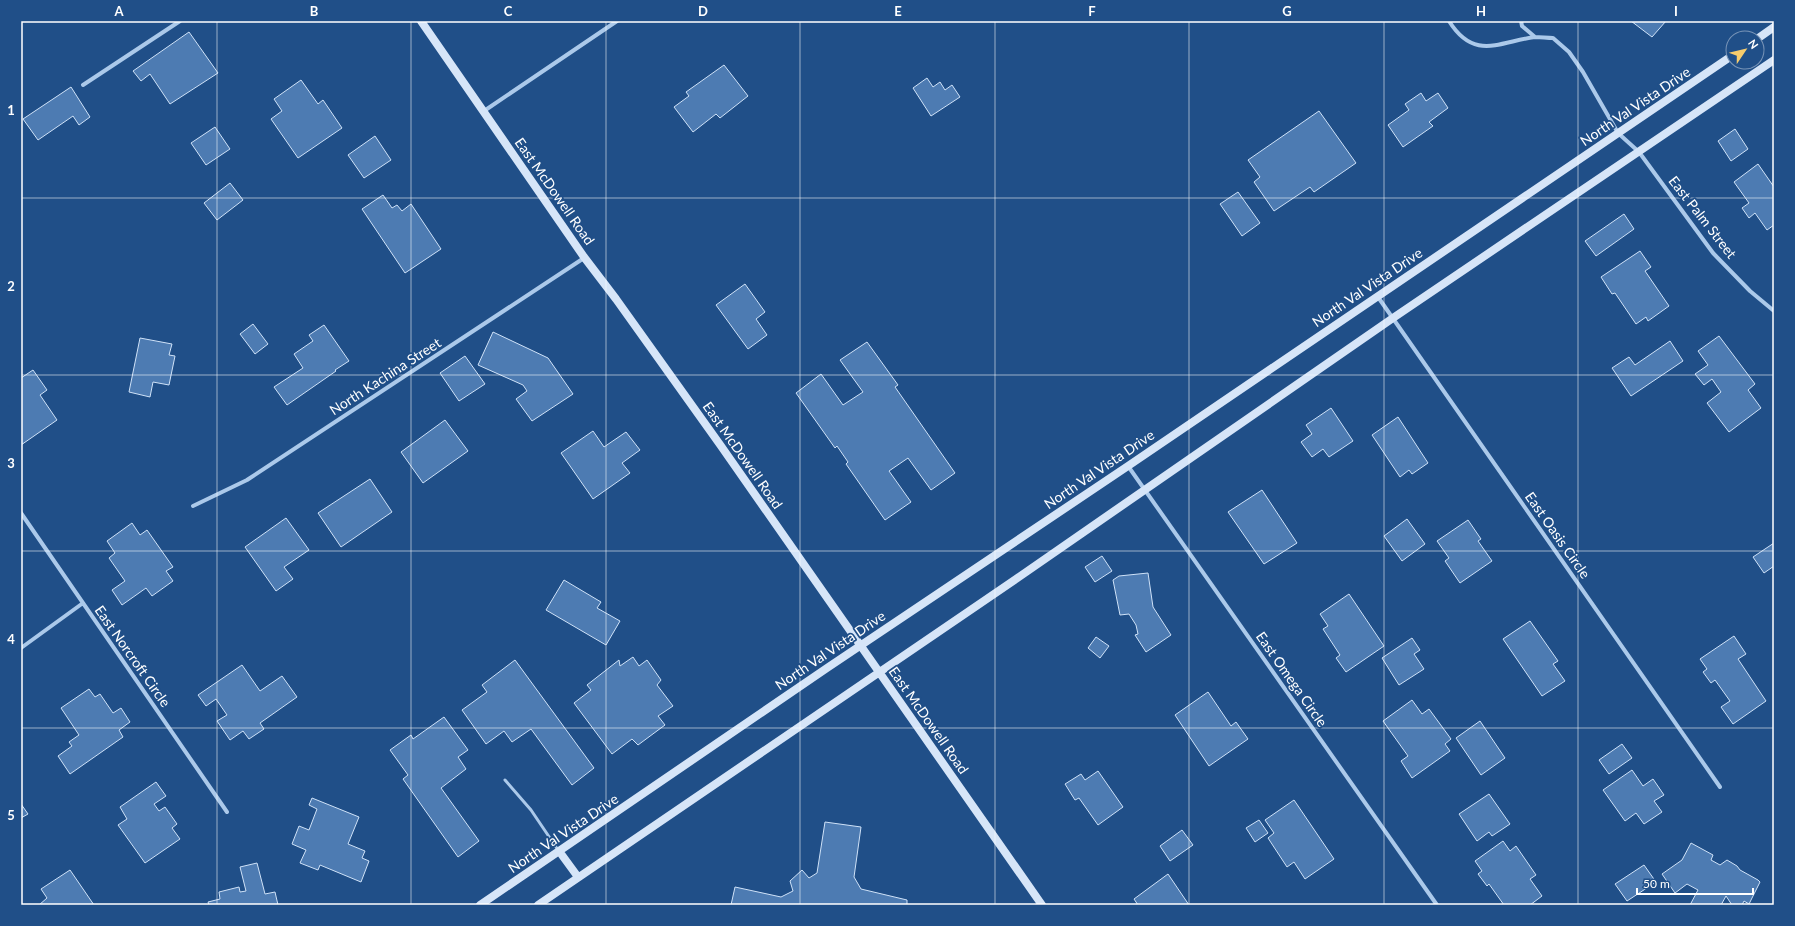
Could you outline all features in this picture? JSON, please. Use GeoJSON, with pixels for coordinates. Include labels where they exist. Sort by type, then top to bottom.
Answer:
{"type":"FeatureCollection","features":[{"type":"Feature","properties":{"kind":"main road","name":"East McDowell Road"},"geometry":{"type":"LineString","coordinates":[[421,21],[584,257],[616,299],[861,645],[1042,905]]}},
{"type":"Feature","properties":{"kind":"main road"},"geometry":{"type":"LineString","coordinates":[[1765,34],[1774,28]]}},
{"type":"Feature","properties":{"kind":"main road","name":"North Val Vista Drive"},"geometry":{"type":"LineString","coordinates":[[480,905],[861,645],[1128,466],[1725,60]]}},
{"type":"Feature","properties":{"kind":"main road"},"geometry":{"type":"LineString","coordinates":[[538,905],[880,672],[1393,318],[1774,60]]}},
{"type":"Feature","properties":{"kind":"main road"},"geometry":{"type":"LineString","coordinates":[[559,851],[578,877]]}},
{"type":"Feature","properties":{"kind":"street"},"geometry":{"type":"LineString","coordinates":[[83,85],[180,21]]}},
{"type":"Feature","properties":{"kind":"street"},"geometry":{"type":"LineString","coordinates":[[484,111],[617,21]]}},
{"type":"Feature","properties":{"kind":"street","name":"East Palm Street"},"geometry":{"type":"LineString","coordinates":[[1449,21],[1455,30],[1470,43],[1490,46],[1536,37],[1554,38],[1569,52],[1583,72],[1618,133],[1639,152],[1713,253],[1750,291],[1774,311]]}},
{"type":"Feature","properties":{"kind":"street"},"geometry":{"type":"LineString","coordinates":[[1521,21],[1522,26],[1536,37]]}},
{"type":"Feature","properties":{"kind":"street","name":"North Kachina Street"},"geometry":{"type":"LineString","coordinates":[[193,506],[247,480],[584,257]]}},
{"type":"Feature","properties":{"kind":"street","name":"East Oasis Circle"},"geometry":{"type":"LineString","coordinates":[[1378,296],[1720,787]]}},
{"type":"Feature","properties":{"kind":"street","name":"East Omega Circle"},"geometry":{"type":"LineString","coordinates":[[1128,466],[1437,905]]}},
{"type":"Feature","properties":{"kind":"street","name":"East Norcroft Circle"},"geometry":{"type":"LineString","coordinates":[[21,513],[227,812]]}},
{"type":"Feature","properties":{"kind":"street"},"geometry":{"type":"LineString","coordinates":[[21,648],[83,603]]}},
{"type":"Feature","properties":{"kind":"lane"},"geometry":{"type":"LineString","coordinates":[[505,780],[531,810],[559,851]]}},
{"type":"Feature","properties":{"kind":"building"},"geometry":{"type":"Polygon","coordinates":[[[1631,21],[1666,21],[1652,37],[1631,21]]]}},
{"type":"Feature","properties":{"kind":"building"},"geometry":{"type":"Polygon","coordinates":[[[189,32],[218,73],[170,104],[150,74],[141,81],[133,71],[189,32]]]}},
{"type":"Feature","properties":{"kind":"building"},"geometry":{"type":"Polygon","coordinates":[[[724,65],[748,96],[720,118],[716,114],[693,132],[674,107],[689,96],[686,92],[724,65]]]}},
{"type":"Feature","properties":{"kind":"building"},"geometry":{"type":"Polygon","coordinates":[[[927,78],[933,87],[940,82],[945,90],[952,85],[960,97],[931,116],[913,88],[927,78]]]}},
{"type":"Feature","properties":{"kind":"building"},"geometry":{"type":"Polygon","coordinates":[[[301,80],[318,104],[323,100],[342,128],[298,158],[271,119],[282,111],[274,99],[301,80]]]}},
{"type":"Feature","properties":{"kind":"building"},"geometry":{"type":"Polygon","coordinates":[[[71,87],[90,117],[79,125],[73,116],[38,140],[23,119],[71,87]]]}},
{"type":"Feature","properties":{"kind":"building"},"geometry":{"type":"Polygon","coordinates":[[[1421,93],[1426,101],[1438,93],[1448,108],[1429,122],[1433,126],[1403,147],[1388,125],[1409,110],[1405,104],[1421,93]]]}},
{"type":"Feature","properties":{"kind":"building"},"geometry":{"type":"Polygon","coordinates":[[[1319,111],[1356,163],[1314,192],[1310,187],[1274,211],[1254,182],[1260,177],[1248,160],[1319,111]]]}},
{"type":"Feature","properties":{"kind":"building"},"geometry":{"type":"Polygon","coordinates":[[[215,127],[230,149],[206,165],[191,143],[215,127]]]}},
{"type":"Feature","properties":{"kind":"building"},"geometry":{"type":"Polygon","coordinates":[[[1735,129],[1748,149],[1731,161],[1718,141],[1735,129]]]}},
{"type":"Feature","properties":{"kind":"building"},"geometry":{"type":"Polygon","coordinates":[[[375,136],[391,160],[364,178],[348,155],[375,136]]]}},
{"type":"Feature","properties":{"kind":"building"},"geometry":{"type":"Polygon","coordinates":[[[1758,164],[1774,187],[1774,225],[1767,230],[1755,213],[1749,218],[1742,208],[1749,203],[1734,182],[1758,164]]]}},
{"type":"Feature","properties":{"kind":"building"},"geometry":{"type":"Polygon","coordinates":[[[230,183],[243,200],[217,220],[204,203],[230,183]]]}},
{"type":"Feature","properties":{"kind":"building"},"geometry":{"type":"Polygon","coordinates":[[[1238,192],[1260,223],[1242,236],[1220,204],[1238,192]]]}},
{"type":"Feature","properties":{"kind":"building"},"geometry":{"type":"Polygon","coordinates":[[[383,195],[392,208],[397,205],[402,211],[411,204],[441,249],[405,273],[362,209],[383,195]]]}},
{"type":"Feature","properties":{"kind":"building"},"geometry":{"type":"Polygon","coordinates":[[[1624,214],[1634,229],[1596,256],[1585,241],[1624,214]]]}},
{"type":"Feature","properties":{"kind":"building"},"geometry":{"type":"Polygon","coordinates":[[[1640,251],[1651,267],[1645,271],[1669,306],[1648,321],[1646,317],[1636,324],[1615,293],[1612,294],[1601,277],[1640,251]]]}},
{"type":"Feature","properties":{"kind":"building"},"geometry":{"type":"Polygon","coordinates":[[[745,284],[765,312],[756,319],[767,335],[748,349],[716,305],[745,284]]]}},
{"type":"Feature","properties":{"kind":"building"},"geometry":{"type":"Polygon","coordinates":[[[253,324],[268,344],[255,354],[240,334],[253,324]]]}},
{"type":"Feature","properties":{"kind":"building"},"geometry":{"type":"Polygon","coordinates":[[[324,325],[349,361],[287,405],[274,387],[303,368],[294,354],[313,341],[309,335],[324,325]]]}},
{"type":"Feature","properties":{"kind":"building"},"geometry":{"type":"Polygon","coordinates":[[[493,332],[548,358],[573,394],[532,421],[516,399],[527,391],[523,385],[478,365],[493,332]]]}},
{"type":"Feature","properties":{"kind":"building"},"geometry":{"type":"Polygon","coordinates":[[[1719,336],[1755,384],[1748,390],[1761,408],[1729,432],[1707,403],[1721,392],[1712,379],[1704,385],[1695,374],[1708,365],[1698,351],[1719,336]]]}},
{"type":"Feature","properties":{"kind":"building"},"geometry":{"type":"Polygon","coordinates":[[[140,338],[172,344],[169,355],[175,356],[169,385],[153,382],[150,397],[129,392],[140,338]]]}},
{"type":"Feature","properties":{"kind":"building"},"geometry":{"type":"Polygon","coordinates":[[[1670,341],[1683,361],[1631,396],[1612,368],[1629,357],[1635,365],[1670,341]]]}},
{"type":"Feature","properties":{"kind":"building"},"geometry":{"type":"Polygon","coordinates":[[[867,342],[898,385],[895,387],[955,473],[931,490],[908,458],[889,471],[911,502],[885,520],[846,464],[848,462],[837,446],[835,448],[796,393],[821,374],[843,405],[863,392],[840,360],[867,342]]]}},
{"type":"Feature","properties":{"kind":"building"},"geometry":{"type":"Polygon","coordinates":[[[465,356],[485,384],[459,401],[440,373],[465,356]]]}},
{"type":"Feature","properties":{"kind":"building"},"geometry":{"type":"Polygon","coordinates":[[[33,370],[47,390],[40,395],[57,420],[21,445],[21,378],[33,370]]]}},
{"type":"Feature","properties":{"kind":"building"},"geometry":{"type":"Polygon","coordinates":[[[1331,408],[1353,441],[1329,457],[1323,449],[1312,457],[1301,442],[1312,434],[1306,425],[1331,408]]]}},
{"type":"Feature","properties":{"kind":"building"},"geometry":{"type":"Polygon","coordinates":[[[1398,417],[1428,463],[1412,474],[1409,470],[1400,477],[1372,435],[1398,417]]]}},
{"type":"Feature","properties":{"kind":"building"},"geometry":{"type":"Polygon","coordinates":[[[445,420],[468,451],[423,483],[401,452],[445,420]]]}},
{"type":"Feature","properties":{"kind":"building"},"geometry":{"type":"Polygon","coordinates":[[[593,431],[604,447],[626,432],[640,450],[622,463],[630,473],[593,499],[561,453],[593,431]]]}},
{"type":"Feature","properties":{"kind":"building"},"geometry":{"type":"Polygon","coordinates":[[[370,479],[392,512],[341,547],[318,513],[370,479]]]}},
{"type":"Feature","properties":{"kind":"building"},"geometry":{"type":"Polygon","coordinates":[[[1262,490],[1297,543],[1264,564],[1228,512],[1262,490]]]}},
{"type":"Feature","properties":{"kind":"building"},"geometry":{"type":"Polygon","coordinates":[[[286,518],[309,550],[284,567],[293,579],[276,591],[245,547],[286,518]]]}},
{"type":"Feature","properties":{"kind":"building"},"geometry":{"type":"Polygon","coordinates":[[[1407,519],[1425,544],[1402,561],[1384,536],[1407,519]]]}},
{"type":"Feature","properties":{"kind":"building"},"geometry":{"type":"Polygon","coordinates":[[[1468,520],[1481,539],[1478,541],[1492,561],[1460,583],[1445,561],[1449,558],[1437,541],[1468,520]]]}},
{"type":"Feature","properties":{"kind":"building"},"geometry":{"type":"Polygon","coordinates":[[[132,523],[140,535],[147,530],[173,567],[166,571],[173,581],[152,596],[146,588],[122,605],[112,590],[125,581],[109,558],[115,553],[107,541],[132,523]]]}},
{"type":"Feature","properties":{"kind":"building"},"geometry":{"type":"Polygon","coordinates":[[[1774,543],[1774,566],[1764,573],[1753,557],[1774,543]]]}},
{"type":"Feature","properties":{"kind":"building"},"geometry":{"type":"Polygon","coordinates":[[[1102,556],[1112,571],[1095,582],[1085,567],[1102,556]]]}},
{"type":"Feature","properties":{"kind":"building"},"geometry":{"type":"Polygon","coordinates":[[[1148,573],[1153,607],[1171,635],[1146,652],[1135,635],[1138,634],[1136,625],[1129,614],[1120,615],[1113,580],[1119,576],[1148,573]]]}},
{"type":"Feature","properties":{"kind":"building"},"geometry":{"type":"Polygon","coordinates":[[[564,580],[601,602],[597,608],[620,621],[606,645],[546,610],[564,580]]]}},
{"type":"Feature","properties":{"kind":"building"},"geometry":{"type":"Polygon","coordinates":[[[1349,594],[1384,646],[1346,672],[1336,658],[1340,655],[1323,629],[1328,626],[1320,614],[1349,594]]]}},
{"type":"Feature","properties":{"kind":"building"},"geometry":{"type":"Polygon","coordinates":[[[1530,621],[1558,661],[1553,664],[1565,681],[1542,696],[1503,639],[1530,621]]]}},
{"type":"Feature","properties":{"kind":"building"},"geometry":{"type":"Polygon","coordinates":[[[1734,636],[1746,654],[1738,659],[1766,701],[1733,724],[1721,707],[1730,701],[1715,680],[1711,683],[1703,672],[1707,669],[1700,659],[1734,636]]]}},
{"type":"Feature","properties":{"kind":"building"},"geometry":{"type":"Polygon","coordinates":[[[1096,637],[1109,646],[1100,658],[1088,648],[1096,637]]]}},
{"type":"Feature","properties":{"kind":"building"},"geometry":{"type":"Polygon","coordinates":[[[1412,638],[1420,650],[1414,654],[1424,669],[1399,685],[1382,658],[1412,638]]]}},
{"type":"Feature","properties":{"kind":"building"},"geometry":{"type":"Polygon","coordinates":[[[633,657],[639,666],[647,660],[661,680],[657,685],[673,706],[658,716],[665,725],[638,745],[632,739],[612,754],[574,703],[591,690],[587,685],[619,660],[620,666],[633,657]]]}},
{"type":"Feature","properties":{"kind":"building"},"geometry":{"type":"Polygon","coordinates":[[[515,660],[594,768],[572,785],[531,729],[512,742],[504,731],[486,744],[462,710],[487,692],[482,685],[515,660]]]}},
{"type":"Feature","properties":{"kind":"building"},"geometry":{"type":"Polygon","coordinates":[[[242,665],[260,691],[282,676],[297,697],[260,723],[264,729],[249,739],[243,731],[230,740],[217,721],[227,715],[216,699],[206,706],[198,695],[242,665]]]}},
{"type":"Feature","properties":{"kind":"building"},"geometry":{"type":"Polygon","coordinates":[[[89,689],[95,697],[100,694],[113,713],[121,708],[130,722],[119,730],[123,737],[70,774],[58,756],[72,746],[69,742],[79,735],[61,708],[89,689]]]}},
{"type":"Feature","properties":{"kind":"building"},"geometry":{"type":"Polygon","coordinates":[[[1208,692],[1231,726],[1236,722],[1248,739],[1209,766],[1175,715],[1208,692]]]}},
{"type":"Feature","properties":{"kind":"building"},"geometry":{"type":"Polygon","coordinates":[[[1412,700],[1422,714],[1429,709],[1451,739],[1445,744],[1450,751],[1412,778],[1401,761],[1408,756],[1383,721],[1412,700]]]}},
{"type":"Feature","properties":{"kind":"building"},"geometry":{"type":"Polygon","coordinates":[[[444,717],[468,750],[458,757],[466,769],[441,788],[479,841],[458,857],[403,779],[408,775],[390,750],[411,735],[413,739],[444,717]]]}},
{"type":"Feature","properties":{"kind":"building"},"geometry":{"type":"Polygon","coordinates":[[[1480,721],[1505,758],[1481,775],[1456,738],[1480,721]]]}},
{"type":"Feature","properties":{"kind":"building"},"geometry":{"type":"Polygon","coordinates":[[[1622,744],[1632,758],[1609,774],[1599,760],[1622,744]]]}},
{"type":"Feature","properties":{"kind":"building"},"geometry":{"type":"Polygon","coordinates":[[[1632,770],[1643,786],[1653,779],[1664,795],[1654,801],[1662,812],[1644,824],[1636,813],[1625,821],[1603,790],[1632,770]]]}},
{"type":"Feature","properties":{"kind":"building"},"geometry":{"type":"Polygon","coordinates":[[[1098,771],[1123,807],[1098,825],[1079,798],[1075,800],[1065,784],[1081,774],[1085,780],[1098,771]]]}},
{"type":"Feature","properties":{"kind":"building"},"geometry":{"type":"Polygon","coordinates":[[[156,782],[166,796],[154,804],[159,811],[165,807],[177,824],[172,828],[180,839],[145,863],[118,825],[127,819],[120,807],[156,782]]]}},
{"type":"Feature","properties":{"kind":"building"},"geometry":{"type":"Polygon","coordinates":[[[1489,794],[1510,824],[1492,836],[1489,832],[1477,841],[1459,814],[1489,794]]]}},
{"type":"Feature","properties":{"kind":"building"},"geometry":{"type":"Polygon","coordinates":[[[312,798],[359,817],[348,844],[365,851],[362,858],[369,861],[361,882],[320,865],[318,870],[300,863],[306,850],[292,844],[299,826],[309,830],[317,809],[309,805],[312,798]]]}},
{"type":"Feature","properties":{"kind":"building"},"geometry":{"type":"Polygon","coordinates":[[[1294,800],[1334,859],[1305,879],[1294,862],[1287,867],[1268,838],[1274,833],[1265,820],[1294,800]]]}},
{"type":"Feature","properties":{"kind":"building"},"geometry":{"type":"Polygon","coordinates":[[[21,804],[28,814],[21,818],[21,804]]]}},
{"type":"Feature","properties":{"kind":"building"},"geometry":{"type":"Polygon","coordinates":[[[1259,820],[1268,833],[1255,842],[1246,828],[1259,820]]]}},
{"type":"Feature","properties":{"kind":"building"},"geometry":{"type":"Polygon","coordinates":[[[825,822],[861,827],[854,877],[861,889],[907,900],[907,905],[731,905],[735,887],[781,897],[793,891],[790,881],[802,870],[809,878],[817,873],[825,822]]]}},
{"type":"Feature","properties":{"kind":"building"},"geometry":{"type":"Polygon","coordinates":[[[1182,830],[1193,845],[1170,861],[1160,846],[1182,830]]]}},
{"type":"Feature","properties":{"kind":"building"},"geometry":{"type":"Polygon","coordinates":[[[1503,841],[1510,851],[1516,846],[1536,875],[1530,879],[1542,896],[1530,905],[1504,905],[1489,884],[1487,886],[1478,874],[1482,871],[1475,861],[1503,841]]]}},
{"type":"Feature","properties":{"kind":"building"},"geometry":{"type":"Polygon","coordinates":[[[1691,843],[1713,855],[1711,860],[1720,865],[1727,860],[1760,882],[1749,904],[1744,901],[1742,905],[1732,905],[1726,896],[1721,905],[1690,905],[1698,890],[1687,884],[1675,893],[1662,874],[1682,860],[1691,843]]]}},
{"type":"Feature","properties":{"kind":"building"},"geometry":{"type":"Polygon","coordinates":[[[257,863],[265,894],[275,892],[278,905],[209,905],[208,902],[220,899],[219,892],[239,887],[240,892],[246,891],[240,867],[257,863]]]}},
{"type":"Feature","properties":{"kind":"building"},"geometry":{"type":"Polygon","coordinates":[[[1644,865],[1656,882],[1627,901],[1615,884],[1644,865]]]}},
{"type":"Feature","properties":{"kind":"building"},"geometry":{"type":"Polygon","coordinates":[[[70,870],[94,905],[39,905],[47,898],[41,889],[70,870]]]}},
{"type":"Feature","properties":{"kind":"building"},"geometry":{"type":"Polygon","coordinates":[[[1168,874],[1189,905],[1138,905],[1134,899],[1168,874]]]}}]}
